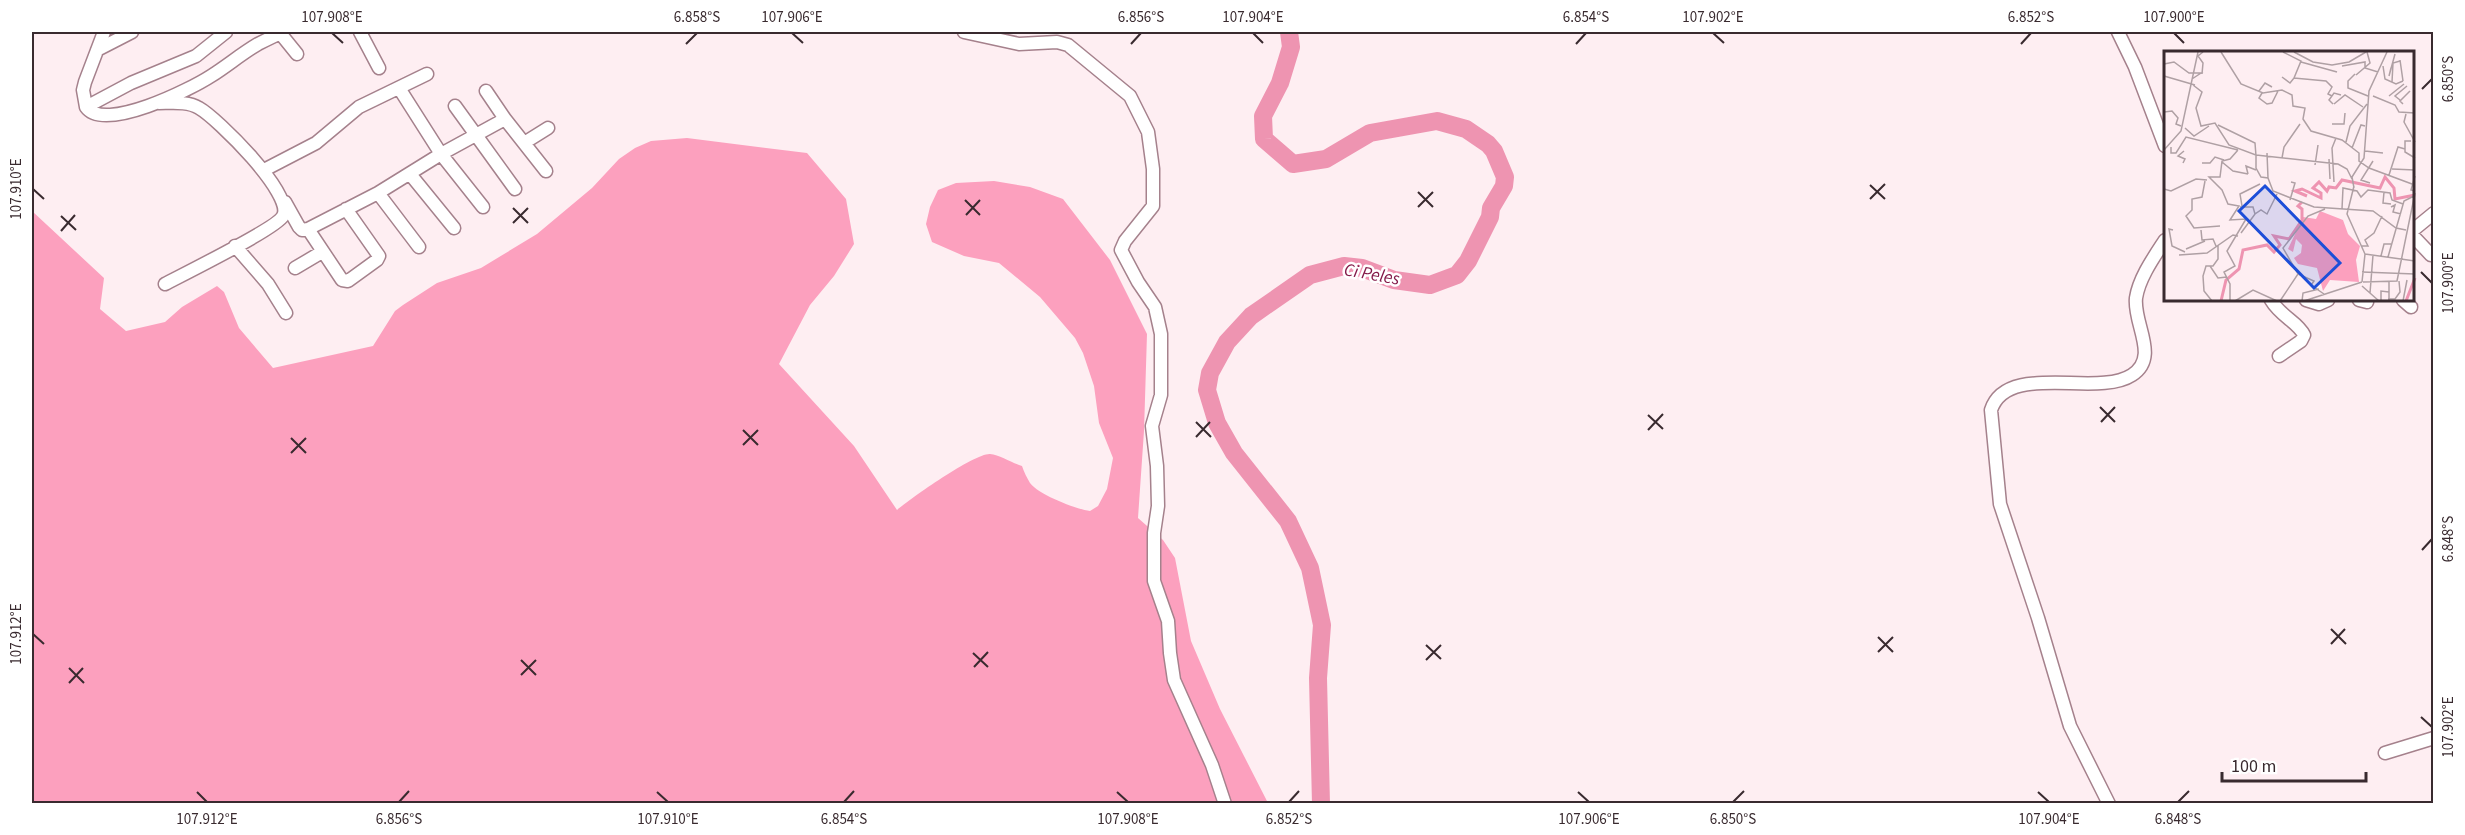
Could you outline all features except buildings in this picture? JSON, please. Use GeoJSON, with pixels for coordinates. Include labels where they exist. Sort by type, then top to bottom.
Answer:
{"type":"FeatureCollection","features":[{"type":"Feature","properties":{"kind":"street"},"geometry":{"type":"LineString","coordinates":[[104,32],[84,87],[86,107],[93,114],[118,114],[159,103],[260,49],[281,32],[297,54]]}},
{"type":"Feature","properties":{"kind":"street"},"geometry":{"type":"LineString","coordinates":[[97,50],[132,32]]}},
{"type":"Feature","properties":{"kind":"street"},"geometry":{"type":"LineString","coordinates":[[86,107],[131,83],[196,56],[226,32]]}},
{"type":"Feature","properties":{"kind":"street"},"geometry":{"type":"LineString","coordinates":[[360,32],[379,68]]}},
{"type":"Feature","properties":{"kind":"street"},"geometry":{"type":"LineString","coordinates":[[964,32],[1019,44],[1050,41],[1068,45],[1128,94],[1139,110],[1148,132],[1153,169],[1153,206],[1125,241],[1121,250],[1155,307],[1161,334],[1161,395],[1152,426],[1158,506],[1154,533],[1154,581],[1168,621],[1174,680],[1212,765],[1225,804]]}},
{"type":"Feature","properties":{"kind":"street"},"geometry":{"type":"LineString","coordinates":[[2118,32],[2135,67],[2164,143]]}},
{"type":"Feature","properties":{"kind":"street"},"geometry":{"type":"LineString","coordinates":[[264,170],[316,143],[359,107],[427,74]]}},
{"type":"Feature","properties":{"kind":"street"},"geometry":{"type":"LineString","coordinates":[[399,88],[441,154],[483,207]]}},
{"type":"Feature","properties":{"kind":"street"},"geometry":{"type":"LineString","coordinates":[[486,91],[546,171]]}},
{"type":"Feature","properties":{"kind":"street"},"geometry":{"type":"LineString","coordinates":[[159,103],[189,104],[200,108],[264,170],[302,230],[378,193],[441,154],[505,119]]}},
{"type":"Feature","properties":{"kind":"street"},"geometry":{"type":"LineString","coordinates":[[455,106],[515,189]]}},
{"type":"Feature","properties":{"kind":"street"},"geometry":{"type":"LineString","coordinates":[[524,143],[548,128]]}},
{"type":"Feature","properties":{"kind":"street"},"geometry":{"type":"LineString","coordinates":[[410,174],[454,228]]}},
{"type":"Feature","properties":{"kind":"street"},"geometry":{"type":"LineString","coordinates":[[378,193],[419,247]]}},
{"type":"Feature","properties":{"kind":"street"},"geometry":{"type":"LineString","coordinates":[[165,285],[282,218],[285,202]]}},
{"type":"Feature","properties":{"kind":"street"},"geometry":{"type":"LineString","coordinates":[[308,229],[322,252],[346,282],[378,259],[379,255],[346,209]]}},
{"type":"Feature","properties":{"kind":"street"},"geometry":{"type":"LineString","coordinates":[[2414,231],[2433,213]]}},
{"type":"Feature","properties":{"kind":"street"},"geometry":{"type":"LineString","coordinates":[[2414,235],[2431,255]]}},
{"type":"Feature","properties":{"kind":"street"},"geometry":{"type":"LineString","coordinates":[[2109,804],[2070,726],[2000,504],[1991,410],[1995,400],[2005,392],[2031,384],[2055,382],[2103,384],[2122,380],[2135,373],[2145,356],[2136,309],[2137,297],[2142,279],[2164,242]]}},
{"type":"Feature","properties":{"kind":"street"},"geometry":{"type":"LineString","coordinates":[[236,246],[268,284],[286,313]]}},
{"type":"Feature","properties":{"kind":"street"},"geometry":{"type":"LineString","coordinates":[[295,268],[322,252]]}},
{"type":"Feature","properties":{"kind":"street"},"geometry":{"type":"LineString","coordinates":[[2272,302],[2280,313],[2304,335],[2301,341],[2279,356]]}},
{"type":"Feature","properties":{"kind":"street"},"geometry":{"type":"LineString","coordinates":[[2385,753],[2433,738]]}},
{"type":"Feature","properties":{"kind":"shaded area"},"geometry":{"type":"Polygon","coordinates":[[[687,138],[807,153],[846,199],[854,244],[834,276],[810,305],[779,364],[854,446],[897,510],[958,468],[990,454],[1022,466],[1030,483],[1049,497],[1090,511],[1098,506],[1107,489],[1113,458],[1099,423],[1094,386],[1083,353],[1075,338],[1040,297],[999,263],[964,256],[932,242],[926,224],[930,207],[938,190],[956,183],[994,181],[1030,187],[1063,199],[1110,260],[1147,334],[1138,518],[1163,540],[1175,558],[1191,641],[1220,709],[1268,803],[32,803],[32,211],[104,278],[100,309],[126,331],[165,322],[182,307],[217,286],[224,292],[239,328],[273,368],[373,346],[395,311],[437,283],[481,268],[537,234],[592,188],[619,159],[635,148],[651,141],[687,138]]]}},
{"type":"Feature","properties":{"kind":"waterway","name":"Ci Peles"},"geometry":{"type":"LineString","coordinates":[[1289,32],[1291,47],[1280,83],[1263,116],[1264,139],[1293,164],[1326,159],[1370,133],[1437,121],[1466,129],[1488,144],[1494,151],[1505,177],[1504,186],[1491,208],[1490,217],[1468,261],[1457,275],[1430,285],[1394,280],[1362,268],[1344,266],[1310,275],[1251,316],[1227,342],[1210,373],[1207,390],[1217,423],[1234,453],[1288,521],[1310,568],[1322,625],[1318,678],[1321,804]]}}]}
